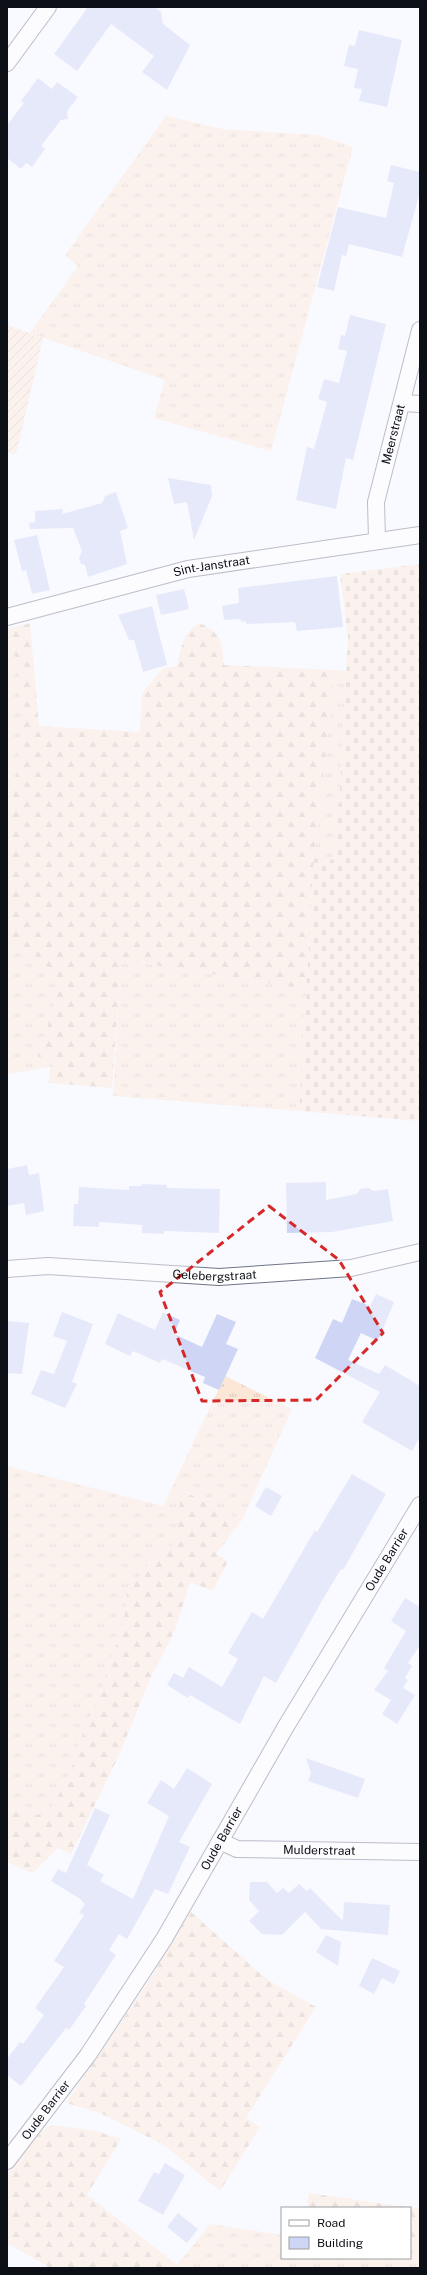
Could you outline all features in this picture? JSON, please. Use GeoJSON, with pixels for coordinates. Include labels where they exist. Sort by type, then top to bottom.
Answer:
{"type":"FeatureCollection","features":[{"type":"Feature","properties":{"kind":"street"},"geometry":{"type":"LineString","coordinates":[[7,62],[48,7]]}},
{"type":"Feature","properties":{"kind":"street","name":"Meerstraat"},"geometry":{"type":"LineString","coordinates":[[377,540],[376,502],[420,330]]}},
{"type":"Feature","properties":{"kind":"street"},"geometry":{"type":"LineString","coordinates":[[402,402],[420,404]]}},
{"type":"Feature","properties":{"kind":"street","name":"Sint-Janstraat"},"geometry":{"type":"LineString","coordinates":[[7,617],[188,569],[377,540],[420,535]]}},
{"type":"Feature","properties":{"kind":"street","name":"Gelebergstraat"},"geometry":{"type":"LineString","coordinates":[[7,1270],[48,1266],[219,1277],[351,1268],[420,1252]]}},
{"type":"Feature","properties":{"kind":"street","name":"Oude Barrier"},"geometry":{"type":"LineString","coordinates":[[7,2161],[96,2043],[164,1939],[220,1841],[420,1505]]}},
{"type":"Feature","properties":{"kind":"street","name":"Mulderstraat"},"geometry":{"type":"LineString","coordinates":[[220,1841],[237,1849],[420,1852]]}},
{"type":"Feature","properties":{"kind":"highlighted area"},"geometry":{"type":"Polygon","coordinates":[[[269,1206],[339,1260],[383,1333],[316,1400],[202,1401],[160,1292],[269,1206]]]}},
{"type":"Feature","properties":{"kind":"green space"},"geometry":{"type":"Polygon","coordinates":[[[166,116],[222,129],[317,135],[353,147],[271,451],[154,418],[165,380],[30,333],[78,266],[65,255],[166,116]]]}},
{"type":"Feature","properties":{"kind":"green space"},"geometry":{"type":"Polygon","coordinates":[[[7,325],[43,338],[16,454],[7,453],[7,325]]]}},
{"type":"Feature","properties":{"kind":"green space"},"geometry":{"type":"Polygon","coordinates":[[[420,564],[420,1114],[418,1121],[299,1111],[314,858],[336,860],[348,638],[340,574],[420,564]]]}},
{"type":"Feature","properties":{"kind":"green space"},"geometry":{"type":"Polygon","coordinates":[[[30,623],[39,726],[140,732],[142,693],[162,669],[177,666],[186,635],[194,626],[200,623],[213,631],[220,640],[224,665],[335,670],[314,858],[306,989],[121,960],[112,1088],[49,1083],[51,1060],[37,1060],[56,994],[54,980],[46,965],[39,959],[24,950],[7,946],[7,842],[23,723],[12,628],[30,623]]]}},
{"type":"Feature","properties":{"kind":"green space"},"geometry":{"type":"Polygon","coordinates":[[[7,628],[12,628],[23,723],[7,842],[7,628]]]}},
{"type":"Feature","properties":{"kind":"green space"},"geometry":{"type":"Polygon","coordinates":[[[335,670],[346,671],[336,861],[314,858],[335,670]]]}},
{"type":"Feature","properties":{"kind":"green space"},"geometry":{"type":"Polygon","coordinates":[[[7,946],[24,951],[41,960],[48,966],[56,982],[55,1000],[37,1060],[51,1060],[50,1067],[7,1074],[7,946]]]}},
{"type":"Feature","properties":{"kind":"green space"},"geometry":{"type":"Polygon","coordinates":[[[121,960],[306,989],[299,1111],[113,1096],[121,960]]]}},
{"type":"Feature","properties":{"kind":"green space"},"geometry":{"type":"Polygon","coordinates":[[[225,1376],[292,1409],[242,1520],[182,1490],[177,1542],[151,1560],[127,1593],[124,1621],[97,1702],[79,1743],[69,1777],[51,1808],[39,1815],[7,1811],[7,1466],[163,1506],[225,1376]]]}},
{"type":"Feature","properties":{"kind":"green space"},"geometry":{"type":"Polygon","coordinates":[[[181,1490],[242,1520],[216,1554],[228,1561],[213,1591],[190,1582],[176,1628],[152,1675],[119,1755],[71,1854],[58,1848],[33,1873],[7,1862],[7,1811],[39,1815],[51,1808],[69,1777],[79,1743],[97,1702],[124,1621],[127,1593],[151,1560],[177,1542],[181,1490]]]}},
{"type":"Feature","properties":{"kind":"green space"},"geometry":{"type":"Polygon","coordinates":[[[190,1911],[268,1980],[316,2007],[246,2118],[260,2127],[220,2191],[164,2145],[100,2113],[66,2103],[150,1979],[190,1911]]]}},
{"type":"Feature","properties":{"kind":"green space"},"geometry":{"type":"Polygon","coordinates":[[[53,2125],[96,2131],[121,2139],[87,2195],[177,2265],[172,2268],[50,2268],[7,2243],[7,2176],[38,2133],[53,2125]]]}},
{"type":"Feature","properties":{"kind":"green space"},"geometry":{"type":"Polygon","coordinates":[[[309,2193],[406,2207],[307,2207],[309,2193]]]}},
{"type":"Feature","properties":{"kind":"green space"},"geometry":{"type":"Polygon","coordinates":[[[411,2208],[420,2209],[420,2254],[411,2253],[411,2208]]]}},
{"type":"Feature","properties":{"kind":"green space"},"geometry":{"type":"Polygon","coordinates":[[[210,2224],[281,2235],[281,2259],[411,2259],[411,2253],[420,2254],[420,2268],[172,2268],[177,2265],[210,2224]]]}},
{"type":"Feature","properties":{"kind":"building"},"geometry":{"type":"Polygon","coordinates":[[[88,7],[155,7],[161,12],[163,24],[190,45],[167,90],[142,72],[154,56],[111,24],[77,71],[54,54],[88,7]]]}},
{"type":"Feature","properties":{"kind":"building"},"geometry":{"type":"Polygon","coordinates":[[[359,30],[402,40],[387,107],[359,101],[362,89],[354,88],[358,69],[344,66],[349,45],[355,46],[359,30]]]}},
{"type":"Feature","properties":{"kind":"building"},"geometry":{"type":"Polygon","coordinates":[[[38,78],[52,89],[57,82],[78,97],[67,111],[68,119],[61,120],[41,146],[45,149],[32,167],[26,163],[21,169],[7,158],[7,125],[24,103],[21,101],[38,78]]]}},
{"type":"Feature","properties":{"kind":"building"},"geometry":{"type":"Polygon","coordinates":[[[391,165],[420,172],[420,192],[402,257],[349,244],[346,256],[342,255],[334,291],[317,287],[338,207],[386,218],[394,183],[387,181],[391,165]]]}},
{"type":"Feature","properties":{"kind":"building"},"geometry":{"type":"Polygon","coordinates":[[[350,315],[386,324],[353,460],[346,458],[336,509],[296,500],[307,447],[314,449],[327,402],[318,399],[324,379],[339,383],[347,351],[338,349],[341,335],[345,336],[350,315]]]}},
{"type":"Feature","properties":{"kind":"building"},"geometry":{"type":"Polygon","coordinates":[[[168,478],[211,485],[212,496],[194,540],[187,502],[174,504],[168,478]]]}},
{"type":"Feature","properties":{"kind":"building"},"geometry":{"type":"Polygon","coordinates":[[[116,492],[128,528],[120,531],[127,564],[88,577],[85,565],[81,564],[79,558],[82,551],[73,528],[30,529],[29,523],[35,522],[35,511],[63,509],[62,514],[102,503],[105,496],[116,492]]]}},
{"type":"Feature","properties":{"kind":"building"},"geometry":{"type":"Polygon","coordinates":[[[37,535],[50,590],[32,594],[26,570],[22,571],[14,540],[37,535]]]}},
{"type":"Feature","properties":{"kind":"building"},"geometry":{"type":"Polygon","coordinates":[[[337,576],[343,627],[297,631],[295,622],[246,624],[246,621],[241,622],[241,619],[224,620],[222,606],[239,603],[238,588],[337,576]]]}},
{"type":"Feature","properties":{"kind":"building"},"geometry":{"type":"Polygon","coordinates":[[[184,589],[189,609],[161,615],[156,595],[184,589]]]}},
{"type":"Feature","properties":{"kind":"building"},"geometry":{"type":"Polygon","coordinates":[[[152,606],[167,665],[143,672],[134,640],[129,640],[118,615],[152,606]]]}},
{"type":"Feature","properties":{"kind":"building"},"geometry":{"type":"Polygon","coordinates":[[[27,1165],[29,1175],[39,1173],[44,1211],[26,1215],[24,1203],[7,1206],[7,1169],[27,1165]]]}},
{"type":"Feature","properties":{"kind":"building"},"geometry":{"type":"Polygon","coordinates":[[[326,1182],[326,1200],[357,1194],[360,1189],[369,1188],[373,1191],[388,1189],[393,1221],[332,1232],[287,1233],[286,1183],[326,1182]]]}},
{"type":"Feature","properties":{"kind":"building"},"geometry":{"type":"Polygon","coordinates":[[[142,1184],[167,1185],[167,1188],[220,1189],[219,1233],[164,1231],[164,1234],[142,1233],[142,1225],[99,1222],[99,1227],[73,1226],[74,1204],[78,1204],[79,1187],[129,1190],[129,1186],[142,1186],[142,1184]]]}},
{"type":"Feature","properties":{"kind":"building"},"geometry":{"type":"Polygon","coordinates":[[[376,1294],[394,1302],[378,1341],[361,1333],[348,1360],[379,1374],[385,1365],[420,1386],[420,1437],[412,1451],[362,1422],[380,1392],[315,1358],[333,1319],[342,1323],[352,1299],[370,1306],[376,1294]]]}},
{"type":"Feature","properties":{"kind":"building"},"geometry":{"type":"Polygon","coordinates":[[[62,1312],[93,1324],[72,1382],[77,1384],[65,1408],[31,1394],[41,1370],[54,1374],[67,1341],[53,1336],[62,1312]]]}},
{"type":"Feature","properties":{"kind":"building"},"geometry":{"type":"Polygon","coordinates":[[[163,1312],[180,1320],[174,1334],[202,1347],[217,1314],[236,1322],[226,1344],[238,1349],[219,1390],[203,1383],[205,1377],[162,1359],[160,1363],[133,1351],[130,1356],[105,1344],[118,1313],[155,1330],[163,1312]]]}},
{"type":"Feature","properties":{"kind":"building"},"geometry":{"type":"Polygon","coordinates":[[[8,1321],[29,1323],[22,1374],[7,1373],[8,1321]]]}},
{"type":"Feature","properties":{"kind":"building"},"geometry":{"type":"Polygon","coordinates":[[[352,1474],[386,1494],[343,1570],[341,1569],[323,1599],[276,1683],[264,1676],[240,1724],[190,1695],[188,1698],[167,1685],[174,1673],[183,1678],[189,1667],[222,1687],[238,1659],[228,1653],[252,1612],[263,1619],[315,1530],[317,1532],[352,1474]]]}},
{"type":"Feature","properties":{"kind":"building"},"geometry":{"type":"Polygon","coordinates":[[[266,1487],[282,1496],[271,1516],[255,1506],[266,1487]]]}},
{"type":"Feature","properties":{"kind":"building"},"geometry":{"type":"Polygon","coordinates":[[[405,1598],[420,1607],[420,1645],[408,1663],[412,1666],[405,1678],[408,1680],[403,1688],[415,1695],[397,1724],[382,1714],[391,1700],[374,1690],[388,1671],[384,1668],[406,1631],[391,1621],[405,1598]]]}},
{"type":"Feature","properties":{"kind":"building"},"geometry":{"type":"Polygon","coordinates":[[[306,1758],[365,1779],[358,1798],[308,1781],[311,1773],[306,1758]]]}},
{"type":"Feature","properties":{"kind":"building"},"geometry":{"type":"Polygon","coordinates":[[[187,1768],[212,1784],[179,1842],[190,1847],[168,1894],[155,1889],[127,1939],[119,1934],[109,1950],[116,1955],[84,2004],[86,2006],[69,2030],[66,2028],[21,2086],[7,2075],[7,2059],[20,2042],[23,2044],[44,2015],[35,2008],[64,1967],[54,1961],[84,1915],[79,1913],[85,1904],[81,1901],[82,1900],[51,1881],[58,1869],[66,1873],[95,1808],[110,1815],[87,1865],[104,1875],[100,1881],[133,1899],[169,1816],[147,1803],[161,1780],[174,1789],[187,1768]]]}},
{"type":"Feature","properties":{"kind":"building"},"geometry":{"type":"Polygon","coordinates":[[[250,1882],[267,1882],[277,1893],[283,1888],[289,1893],[299,1884],[307,1891],[310,1888],[343,1921],[344,1902],[390,1905],[388,1935],[321,1929],[305,1912],[282,1935],[262,1934],[249,1921],[259,1911],[249,1900],[250,1882]]]}},
{"type":"Feature","properties":{"kind":"building"},"geometry":{"type":"Polygon","coordinates":[[[326,1935],[341,1942],[338,1966],[316,1952],[326,1935]]]}},
{"type":"Feature","properties":{"kind":"building"},"geometry":{"type":"Polygon","coordinates":[[[372,1958],[400,1971],[394,1984],[382,1978],[374,1994],[359,1986],[372,1958]]]}},
{"type":"Feature","properties":{"kind":"building"},"geometry":{"type":"Polygon","coordinates":[[[165,2163],[185,2175],[163,2215],[138,2201],[154,2172],[159,2174],[165,2163]]]}},
{"type":"Feature","properties":{"kind":"building"},"geometry":{"type":"Polygon","coordinates":[[[178,2213],[198,2229],[187,2243],[167,2227],[178,2213]]]}}]}
